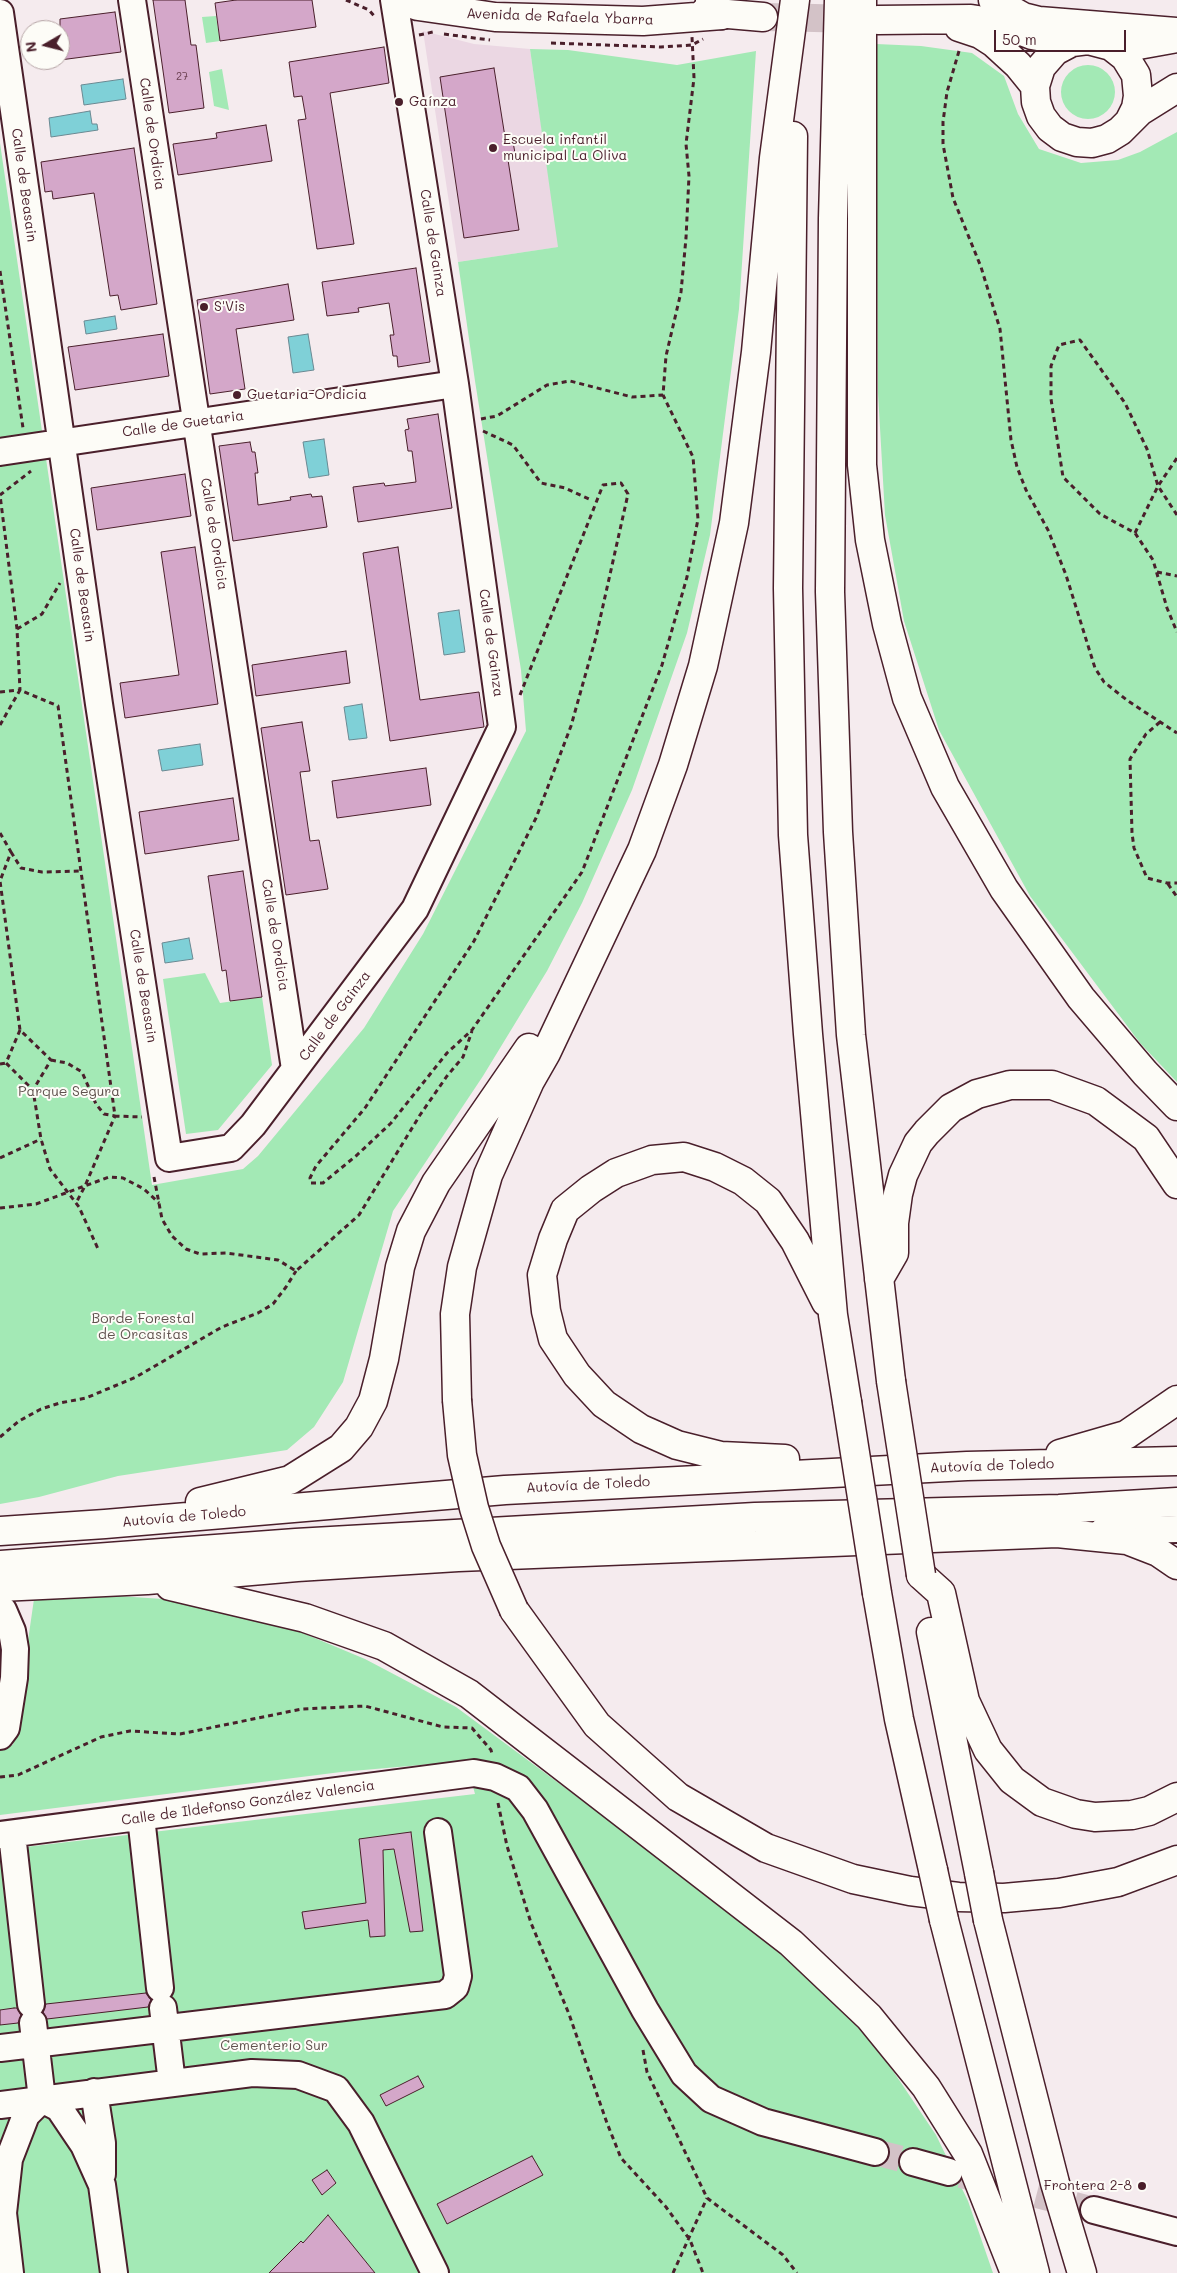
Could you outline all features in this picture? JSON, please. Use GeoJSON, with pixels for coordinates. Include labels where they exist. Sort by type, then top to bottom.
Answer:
{"type":"FeatureCollection","features":[{"type":"Feature","properties":{"kind":"main road","name":"Avenida de Rafaela Ybarra"},"geometry":{"type":"LineString","coordinates":[[400,0],[418,6],[462,14],[514,18],[643,21],[716,8]]}},
{"type":"Feature","properties":{"kind":"main road","name":"Avenida de Rafaela Ybarra"},"geometry":{"type":"LineString","coordinates":[[522,0],[666,8],[716,8],[763,17]]}},
{"type":"Feature","properties":{"kind":"main road"},"geometry":{"type":"LineString","coordinates":[[795,0],[774,158],[757,343],[734,523],[722,585],[703,666],[673,765],[642,850],[546,1054],[530,1081],[488,1176],[462,1268],[455,1314],[457,1400],[462,1455],[474,1508],[486,1546],[514,1610],[597,1725],[678,1797],[766,1848],[853,1879],[910,1891],[958,1897],[1004,1898],[1059,1894],[1118,1882],[1177,1860]]}},
{"type":"Feature","properties":{"kind":"main road"},"geometry":{"type":"LineString","coordinates":[[795,0],[790,245],[788,588],[793,835],[808,1034],[833,1316],[899,1719],[944,1920],[1035,2273]]}},
{"type":"Feature","properties":{"kind":"main road"},"geometry":{"type":"LineString","coordinates":[[839,0],[833,219],[830,592],[838,832],[851,1035],[891,1381],[921,1575],[944,1703],[988,1920],[1054,2183],[1082,2273]]}},
{"type":"Feature","properties":{"kind":"main road"},"geometry":{"type":"LineString","coordinates":[[975,0],[1004,24]]}},
{"type":"Feature","properties":{"kind":"main road"},"geometry":{"type":"LineString","coordinates":[[993,0],[1017,14],[1039,21],[1177,32]]}},
{"type":"Feature","properties":{"kind":"main road"},"geometry":{"type":"LineString","coordinates":[[1035,86],[1018,65],[994,43],[980,34],[935,20],[870,10],[862,465],[870,540],[888,624],[907,698],[945,787],[1004,889],[1081,998],[1145,1073],[1177,1106]]}},
{"type":"Feature","properties":{"kind":"main road"},"geometry":{"type":"LineString","coordinates":[[935,20],[971,19],[1004,24],[1032,35],[1072,42],[1096,41],[1116,49],[1131,66],[1138,85],[1136,108],[1130,120]]}},
{"type":"Feature","properties":{"kind":"main road"},"geometry":{"type":"LineString","coordinates":[[1116,49],[1177,38]]}},
{"type":"Feature","properties":{"kind":"main road"},"geometry":{"type":"LineString","coordinates":[[1072,42],[1063,45],[1047,58],[1041,66],[1035,86],[1036,102],[1041,116],[1050,128],[1062,137],[1076,142],[1092,143],[1107,139],[1120,131],[1130,120],[1177,88]]}},
{"type":"Feature","properties":{"kind":"main road"},"geometry":{"type":"LineString","coordinates":[[105,1524],[290,1480],[341,1448],[353,1434],[373,1400],[384,1359],[400,1267],[411,1231],[436,1183],[515,1072],[609,920]]}},
{"type":"Feature","properties":{"kind":"main road"},"geometry":{"type":"LineString","coordinates":[[878,1280],[894,1253],[894,1223],[898,1194],[903,1175],[914,1150],[927,1132],[952,1108],[977,1094],[1010,1085],[1052,1084],[1096,1101],[1146,1138],[1177,1184]]}},
{"type":"Feature","properties":{"kind":"main road"},"geometry":{"type":"LineString","coordinates":[[833,1316],[795,1241],[768,1201],[743,1181],[715,1167],[684,1157],[652,1160],[616,1173],[591,1189],[565,1210],[542,1274],[546,1311],[553,1339],[577,1375],[604,1404],[642,1429],[668,1441],[721,1456],[967,1466]]}},
{"type":"Feature","properties":{"kind":"main road"},"geometry":{"type":"LineString","coordinates":[[1023,1464],[1126,1435],[1177,1400]]}},
{"type":"Feature","properties":{"kind":"main road","name":"Autovía de Toledo"},"geometry":{"type":"LineString","coordinates":[[0,1531],[105,1524],[505,1490],[967,1466],[1177,1461]]}},
{"type":"Feature","properties":{"kind":"main road"},"geometry":{"type":"LineString","coordinates":[[0,1565],[296,1543],[755,1517],[1059,1509],[1177,1502]]}},
{"type":"Feature","properties":{"kind":"main road"},"geometry":{"type":"LineString","coordinates":[[1,1603],[37,1585],[147,1580],[297,1567],[458,1558],[1057,1533],[1127,1540],[1158,1552],[1177,1564]]}},
{"type":"Feature","properties":{"kind":"main road"},"geometry":{"type":"LineString","coordinates":[[921,1575],[941,1593],[964,1701],[988,1750],[1012,1780],[1042,1802],[1068,1812],[1095,1817],[1132,1815],[1149,1810],[1177,1797]]}},
{"type":"Feature","properties":{"kind":"main road"},"geometry":{"type":"LineString","coordinates":[[147,1580],[305,1618],[384,1646],[469,1694],[791,1943],[869,2017],[926,2087],[968,2154],[1015,2273]]}},
{"type":"Feature","properties":{"kind":"street","name":"Calle de Ordicia"},"geometry":{"type":"LineString","coordinates":[[132,0],[295,1069]]}},
{"type":"Feature","properties":{"kind":"street","name":"Calle de Gainza"},"geometry":{"type":"LineString","coordinates":[[161,1167],[231,1148],[253,1124],[415,909],[502,727],[455,384],[394,0]]}},
{"type":"Feature","properties":{"kind":"street","name":"Calle de Beasain"},"geometry":{"type":"LineString","coordinates":[[0,12],[63,443],[161,1167]]}},
{"type":"Feature","properties":{"kind":"street","name":"Calle de Guetaria"},"geometry":{"type":"LineString","coordinates":[[0,452],[455,384]]}},
{"type":"Feature","properties":{"kind":"street"},"geometry":{"type":"LineString","coordinates":[[1057,1533],[1177,1529]]}},
{"type":"Feature","properties":{"kind":"street"},"geometry":{"type":"LineString","coordinates":[[0,1736],[6,1728],[14,1678],[15,1649],[12,1631],[1,1603]]}},
{"type":"Feature","properties":{"kind":"street","name":"Calle de Ildefonso González Valencia"},"geometry":{"type":"LineString","coordinates":[[6,1834],[474,1773],[495,1777],[518,1788],[534,1810],[645,2010],[684,2074],[711,2099],[763,2122],[876,2152]]}},
{"type":"Feature","properties":{"kind":"street"},"geometry":{"type":"LineString","coordinates":[[141,1817],[172,2083]]}},
{"type":"Feature","properties":{"kind":"street"},"geometry":{"type":"LineString","coordinates":[[0,2048],[33,2024],[163,2008],[445,1995],[455,1987],[458,1976],[438,1832]]}},
{"type":"Feature","properties":{"kind":"street"},"geometry":{"type":"LineString","coordinates":[[6,1834],[42,2099]]}},
{"type":"Feature","properties":{"kind":"street"},"geometry":{"type":"LineString","coordinates":[[0,2105],[252,2073],[298,2075],[336,2089],[361,2123],[435,2273]]}},
{"type":"Feature","properties":{"kind":"street"},"geometry":{"type":"LineString","coordinates":[[94,2092],[102,2143],[102,2185],[114,2273]]}},
{"type":"Feature","properties":{"kind":"street"},"geometry":{"type":"LineString","coordinates":[[42,2099],[59,2108],[79,2138],[102,2185]]}},
{"type":"Feature","properties":{"kind":"street"},"geometry":{"type":"LineString","coordinates":[[10,2273],[2,2207],[8,2159],[26,2114],[42,2099]]}},
{"type":"Feature","properties":{"kind":"street"},"geometry":{"type":"LineString","coordinates":[[913,2162],[949,2172]]}},
{"type":"Feature","properties":{"kind":"street"},"geometry":{"type":"LineString","coordinates":[[1094,2210],[1177,2232]]}},
{"type":"Feature","properties":{"kind":"path"},"geometry":{"type":"LineString","coordinates":[[346,0],[369,10],[380,22]]}},
{"type":"Feature","properties":{"kind":"path"},"geometry":{"type":"LineString","coordinates":[[499,699],[520,694],[603,485],[621,483],[628,494],[596,637],[571,726],[536,818],[474,941],[365,1108],[316,1166],[310,1178],[311,1182],[323,1183],[357,1155],[390,1123],[447,1053],[472,1030],[582,872],[662,664],[687,577],[698,519],[694,457],[664,395],[666,356],[681,292],[686,238],[689,176],[686,144],[694,78],[692,37]]}},
{"type":"Feature","properties":{"kind":"path"},"geometry":{"type":"LineString","coordinates":[[961,45],[946,92],[943,144],[953,198],[981,267],[1000,330],[1012,440],[1017,468],[1026,490],[1048,530],[1066,575],[1095,668],[1104,682],[1128,701],[1177,733]]}},
{"type":"Feature","properties":{"kind":"path"},"geometry":{"type":"LineString","coordinates":[[0,271],[24,431]]}},
{"type":"Feature","properties":{"kind":"path"},"geometry":{"type":"LineString","coordinates":[[1177,515],[1158,486],[1148,449],[1125,403],[1080,340],[1059,345],[1051,366],[1051,399],[1063,477],[1100,514],[1135,533],[1153,560],[1167,608],[1177,632]]}},
{"type":"Feature","properties":{"kind":"path"},"geometry":{"type":"LineString","coordinates":[[460,421],[496,416],[547,385],[570,381],[632,398],[664,395]]}},
{"type":"Feature","properties":{"kind":"path"},"geometry":{"type":"LineString","coordinates":[[460,421],[513,445],[541,483],[565,488],[592,500]]}},
{"type":"Feature","properties":{"kind":"path"},"geometry":{"type":"LineString","coordinates":[[1135,533],[1158,486],[1177,458]]}},
{"type":"Feature","properties":{"kind":"path"},"geometry":{"type":"LineString","coordinates":[[0,725],[20,690],[17,629],[0,495],[35,468]]}},
{"type":"Feature","properties":{"kind":"path"},"geometry":{"type":"LineString","coordinates":[[1157,572],[1177,576]]}},
{"type":"Feature","properties":{"kind":"path"},"geometry":{"type":"LineString","coordinates":[[17,629],[42,614],[63,578]]}},
{"type":"Feature","properties":{"kind":"path"},"geometry":{"type":"LineString","coordinates":[[0,692],[20,690],[58,706],[115,1116],[76,1203]]}},
{"type":"Feature","properties":{"kind":"path"},"geometry":{"type":"LineString","coordinates":[[1160,722],[1146,734],[1130,759],[1132,833],[1134,848],[1147,878],[1167,884],[1177,883]]}},
{"type":"Feature","properties":{"kind":"path"},"geometry":{"type":"LineString","coordinates":[[0,833],[21,868],[42,872],[81,871]]}},
{"type":"Feature","properties":{"kind":"path"},"geometry":{"type":"LineString","coordinates":[[6,1063],[20,1030],[0,881],[11,852]]}},
{"type":"Feature","properties":{"kind":"path"},"geometry":{"type":"LineString","coordinates":[[1167,884],[1177,897]]}},
{"type":"Feature","properties":{"kind":"path"},"geometry":{"type":"LineString","coordinates":[[20,1030],[51,1060],[67,1063],[82,1072],[96,1104],[104,1114],[145,1118]]}},
{"type":"Feature","properties":{"kind":"path"},"geometry":{"type":"LineString","coordinates":[[0,1437],[19,1421],[42,1409],[86,1398],[136,1378],[222,1327],[258,1313],[273,1304],[286,1288],[296,1270],[359,1215],[420,1115],[447,1076],[463,1058],[472,1030]]}},
{"type":"Feature","properties":{"kind":"path"},"geometry":{"type":"LineString","coordinates":[[33,1090],[51,1060]]}},
{"type":"Feature","properties":{"kind":"path"},"geometry":{"type":"LineString","coordinates":[[0,1064],[6,1063]]}},
{"type":"Feature","properties":{"kind":"path"},"geometry":{"type":"LineString","coordinates":[[6,1063],[33,1090],[41,1139],[50,1169],[76,1203],[100,1251]]}},
{"type":"Feature","properties":{"kind":"path"},"geometry":{"type":"LineString","coordinates":[[0,1158],[41,1139]]}},
{"type":"Feature","properties":{"kind":"path"},"geometry":{"type":"LineString","coordinates":[[161,1167],[159,1203],[166,1225],[172,1236],[186,1249],[200,1254],[226,1253],[278,1260],[296,1270]]}},
{"type":"Feature","properties":{"kind":"path"},"geometry":{"type":"LineString","coordinates":[[0,1208],[36,1204],[109,1177],[123,1178],[144,1189],[159,1203]]}},
{"type":"Feature","properties":{"kind":"path"},"geometry":{"type":"LineString","coordinates":[[0,1777],[18,1775],[101,1736],[130,1731],[180,1734],[302,1709],[365,1706],[443,1727],[472,1728],[491,1750],[507,1846],[531,1923],[569,2014],[621,2158],[666,2207],[690,2240],[703,2273]]}},
{"type":"Feature","properties":{"kind":"path"},"geometry":{"type":"LineString","coordinates":[[642,2044],[647,2072],[708,2198],[783,2255],[797,2273]]}},
{"type":"Feature","properties":{"kind":"path"},"geometry":{"type":"LineString","coordinates":[[673,2273],[708,2198]]}},
{"type":"Feature","properties":{"kind":"shaded area","name":"Escuela infantil municipal La Oliva"},"geometry":{"type":"Polygon","coordinates":[[[423,31],[474,44],[530,49],[559,247],[458,262],[423,31]]]}},
{"type":"Feature","properties":{"kind":"green space"},"geometry":{"type":"Polygon","coordinates":[[[216,16],[220,41],[206,43],[202,17],[216,16]]]}},
{"type":"Feature","properties":{"kind":"green space"},"geometry":{"type":"Polygon","coordinates":[[[876,44],[921,46],[972,53],[1004,76],[1018,114],[1039,149],[1081,163],[1118,160],[1140,152],[1177,132],[1177,1082],[1140,1043],[1030,896],[939,730],[904,621],[885,515],[878,393],[876,44]]]}},
{"type":"Feature","properties":{"kind":"green space","name":"Borde Forestal de Orcasitas"},"geometry":{"type":"Polygon","coordinates":[[[530,49],[568,50],[677,65],[756,51],[739,309],[710,535],[687,633],[632,790],[582,903],[547,971],[483,1076],[393,1211],[343,1382],[314,1427],[287,1450],[118,1476],[39,1497],[0,1504],[0,143],[152,1185],[243,1169],[258,1156],[364,1028],[423,934],[526,731],[521,670],[458,262],[558,247],[530,49]]]}},
{"type":"Feature","properties":{"kind":"green space"},"geometry":{"type":"Polygon","coordinates":[[[1088,65],[1098,67],[1107,73],[1113,82],[1115,92],[1113,102],[1107,111],[1098,117],[1088,119],[1078,117],[1069,111],[1063,102],[1061,92],[1063,82],[1069,73],[1078,67],[1088,65]]]}},
{"type":"Feature","properties":{"kind":"green space"},"geometry":{"type":"Polygon","coordinates":[[[222,69],[229,110],[214,106],[209,72],[222,69]]]}},
{"type":"Feature","properties":{"kind":"green space"},"geometry":{"type":"Polygon","coordinates":[[[205,973],[220,1003],[262,997],[272,1065],[218,1130],[186,1134],[163,979],[205,973]]]}},
{"type":"Feature","properties":{"kind":"green space","name":"Cementerio Sur"},"geometry":{"type":"Polygon","coordinates":[[[103,1595],[163,1599],[233,1611],[298,1631],[365,1659],[456,1707],[730,1910],[812,1974],[885,2059],[936,2135],[968,2201],[993,2273],[0,2273],[0,1850],[475,1794],[466,1761],[341,1772],[0,1815],[0,1745],[13,1745],[34,1599],[103,1595]]]}},
{"type":"Feature","properties":{"kind":"water"},"geometry":{"type":"Polygon","coordinates":[[[123,79],[126,99],[84,105],[81,85],[123,79]]]}},
{"type":"Feature","properties":{"kind":"water"},"geometry":{"type":"Polygon","coordinates":[[[90,111],[92,124],[97,124],[98,130],[51,137],[49,118],[90,111]]]}},
{"type":"Feature","properties":{"kind":"water"},"geometry":{"type":"Polygon","coordinates":[[[115,316],[117,329],[86,334],[84,321],[115,316]]]}},
{"type":"Feature","properties":{"kind":"water"},"geometry":{"type":"Polygon","coordinates":[[[308,334],[314,370],[293,373],[288,337],[308,334]]]}},
{"type":"Feature","properties":{"kind":"water"},"geometry":{"type":"Polygon","coordinates":[[[324,439],[329,475],[309,478],[303,442],[324,439]]]}},
{"type":"Feature","properties":{"kind":"water"},"geometry":{"type":"Polygon","coordinates":[[[459,610],[465,652],[444,655],[438,613],[459,610]]]}},
{"type":"Feature","properties":{"kind":"water"},"geometry":{"type":"Polygon","coordinates":[[[362,704],[367,738],[349,740],[344,707],[362,704]]]}},
{"type":"Feature","properties":{"kind":"water"},"geometry":{"type":"Polygon","coordinates":[[[200,744],[203,765],[162,771],[158,750],[200,744]]]}},
{"type":"Feature","properties":{"kind":"water"},"geometry":{"type":"Polygon","coordinates":[[[189,938],[193,959],[165,963],[162,943],[189,938]]]}},
{"type":"Feature","properties":{"kind":"building"},"geometry":{"type":"Polygon","coordinates":[[[153,0],[185,0],[191,45],[196,45],[204,108],[169,113],[153,0]]]}},
{"type":"Feature","properties":{"kind":"building"},"geometry":{"type":"Polygon","coordinates":[[[236,0],[312,0],[316,27],[220,41],[215,3],[236,0]]]}},
{"type":"Feature","properties":{"kind":"building"},"geometry":{"type":"Polygon","coordinates":[[[115,12],[121,52],[70,59],[70,20],[60,19],[115,12]]]}},
{"type":"Feature","properties":{"kind":"building"},"geometry":{"type":"Polygon","coordinates":[[[384,47],[389,83],[330,93],[354,244],[317,249],[298,120],[306,119],[302,96],[294,97],[289,62],[384,47]]]}},
{"type":"Feature","properties":{"kind":"building"},"geometry":{"type":"Polygon","coordinates":[[[494,68],[505,137],[512,136],[516,159],[508,160],[519,230],[464,238],[440,77],[494,68]]]}},
{"type":"Feature","properties":{"kind":"building"},"geometry":{"type":"Polygon","coordinates":[[[266,125],[272,161],[178,175],[173,144],[217,138],[216,133],[266,125]]]}},
{"type":"Feature","properties":{"kind":"building"},"geometry":{"type":"Polygon","coordinates":[[[134,148],[157,304],[121,310],[118,295],[110,296],[94,193],[53,199],[52,191],[45,192],[41,162],[134,148]]]}},
{"type":"Feature","properties":{"kind":"building"},"geometry":{"type":"Polygon","coordinates":[[[416,268],[430,362],[398,367],[397,356],[393,356],[390,335],[394,335],[389,303],[358,308],[359,312],[327,316],[322,282],[416,268]]]}},
{"type":"Feature","properties":{"kind":"building"},"geometry":{"type":"Polygon","coordinates":[[[288,284],[294,320],[236,329],[245,389],[210,394],[197,300],[288,284]]]}},
{"type":"Feature","properties":{"kind":"building"},"geometry":{"type":"Polygon","coordinates":[[[163,334],[169,376],[75,390],[68,347],[163,334]]]}},
{"type":"Feature","properties":{"kind":"building"},"geometry":{"type":"Polygon","coordinates":[[[438,414],[452,508],[358,522],[353,487],[384,483],[385,486],[416,482],[412,451],[408,451],[405,430],[409,429],[407,419],[438,414]]]}},
{"type":"Feature","properties":{"kind":"building"},"geometry":{"type":"Polygon","coordinates":[[[250,442],[252,452],[255,452],[258,473],[255,473],[258,505],[291,500],[290,497],[311,494],[312,497],[322,496],[327,527],[233,541],[219,446],[250,442]]]}},
{"type":"Feature","properties":{"kind":"building"},"geometry":{"type":"Polygon","coordinates":[[[185,474],[191,516],[97,530],[91,488],[185,474]]]}},
{"type":"Feature","properties":{"kind":"building"},"geometry":{"type":"Polygon","coordinates":[[[195,547],[218,704],[125,718],[120,683],[179,675],[161,552],[195,547]]]}},
{"type":"Feature","properties":{"kind":"building"},"geometry":{"type":"Polygon","coordinates":[[[398,547],[420,700],[479,692],[484,727],[390,741],[363,553],[398,547]]]}},
{"type":"Feature","properties":{"kind":"building"},"geometry":{"type":"Polygon","coordinates":[[[346,651],[350,683],[256,696],[252,665],[346,651]]]}},
{"type":"Feature","properties":{"kind":"building"},"geometry":{"type":"Polygon","coordinates":[[[302,722],[310,771],[300,772],[310,841],[319,840],[328,889],[286,895],[261,728],[302,722]]]}},
{"type":"Feature","properties":{"kind":"building"},"geometry":{"type":"Polygon","coordinates":[[[426,768],[431,805],[337,818],[332,781],[426,768]]]}},
{"type":"Feature","properties":{"kind":"building"},"geometry":{"type":"Polygon","coordinates":[[[233,798],[239,840],[145,854],[139,812],[233,798]]]}},
{"type":"Feature","properties":{"kind":"building"},"geometry":{"type":"Polygon","coordinates":[[[243,871],[262,997],[230,1001],[226,970],[222,971],[208,876],[243,871]]]}},
{"type":"Feature","properties":{"kind":"building"},"geometry":{"type":"Polygon","coordinates":[[[411,1832],[423,1931],[410,1932],[394,1849],[383,1850],[385,1936],[370,1937],[368,1920],[305,1929],[302,1912],[366,1903],[359,1839],[411,1832]]]}},
{"type":"Feature","properties":{"kind":"building"},"geometry":{"type":"Polygon","coordinates":[[[146,1993],[151,2000],[148,2007],[47,2019],[43,2012],[46,2004],[146,1993]]]}},
{"type":"Feature","properties":{"kind":"building"},"geometry":{"type":"Polygon","coordinates":[[[17,2008],[21,2015],[18,2023],[0,2025],[0,2010],[17,2008]]]}},
{"type":"Feature","properties":{"kind":"building"},"geometry":{"type":"Polygon","coordinates":[[[418,2076],[424,2087],[386,2106],[380,2095],[418,2076]]]}},
{"type":"Feature","properties":{"kind":"building"},"geometry":{"type":"Polygon","coordinates":[[[532,2156],[543,2175],[447,2224],[437,2204],[532,2156]]]}},
{"type":"Feature","properties":{"kind":"building"},"geometry":{"type":"Polygon","coordinates":[[[327,2170],[336,2183],[322,2195],[312,2180],[327,2170]]]}},
{"type":"Feature","properties":{"kind":"building"},"geometry":{"type":"Polygon","coordinates":[[[328,2215],[375,2273],[269,2273],[301,2241],[303,2243],[328,2215]]]}},
{"type":"Feature","properties":{"kind":"tunnel"},"geometry":{"type":"LineString","coordinates":[[763,17],[862,19]]}},
{"type":"Feature","properties":{"kind":"tunnel"},"geometry":{"type":"LineString","coordinates":[[875,2152],[913,2162]]}},
{"type":"Feature","properties":{"kind":"tunnel"},"geometry":{"type":"LineString","coordinates":[[961,2175],[1094,2210]]}},
{"type":"Feature","properties":{"kind":"place","name":"Gaínza"},"geometry":{"type":"Point","coordinates":[399,102]}},
{"type":"Feature","properties":{"kind":"place","name":"Escuela infantil municipal La Oliva"},"geometry":{"type":"Point","coordinates":[493,148]}},
{"type":"Feature","properties":{"kind":"place","name":"S'Vis"},"geometry":{"type":"Point","coordinates":[204,307]}},
{"type":"Feature","properties":{"kind":"place","name":"Guetaria-Ordicia"},"geometry":{"type":"Point","coordinates":[237,395]}},
{"type":"Feature","properties":{"kind":"place","name":"Frontera 2-8"},"geometry":{"type":"Point","coordinates":[1142,2186]}},
{"type":"Feature","properties":{"kind":"park label","name":"Parque Segura"},"geometry":{"type":"Point","coordinates":[69,1092]}}]}
